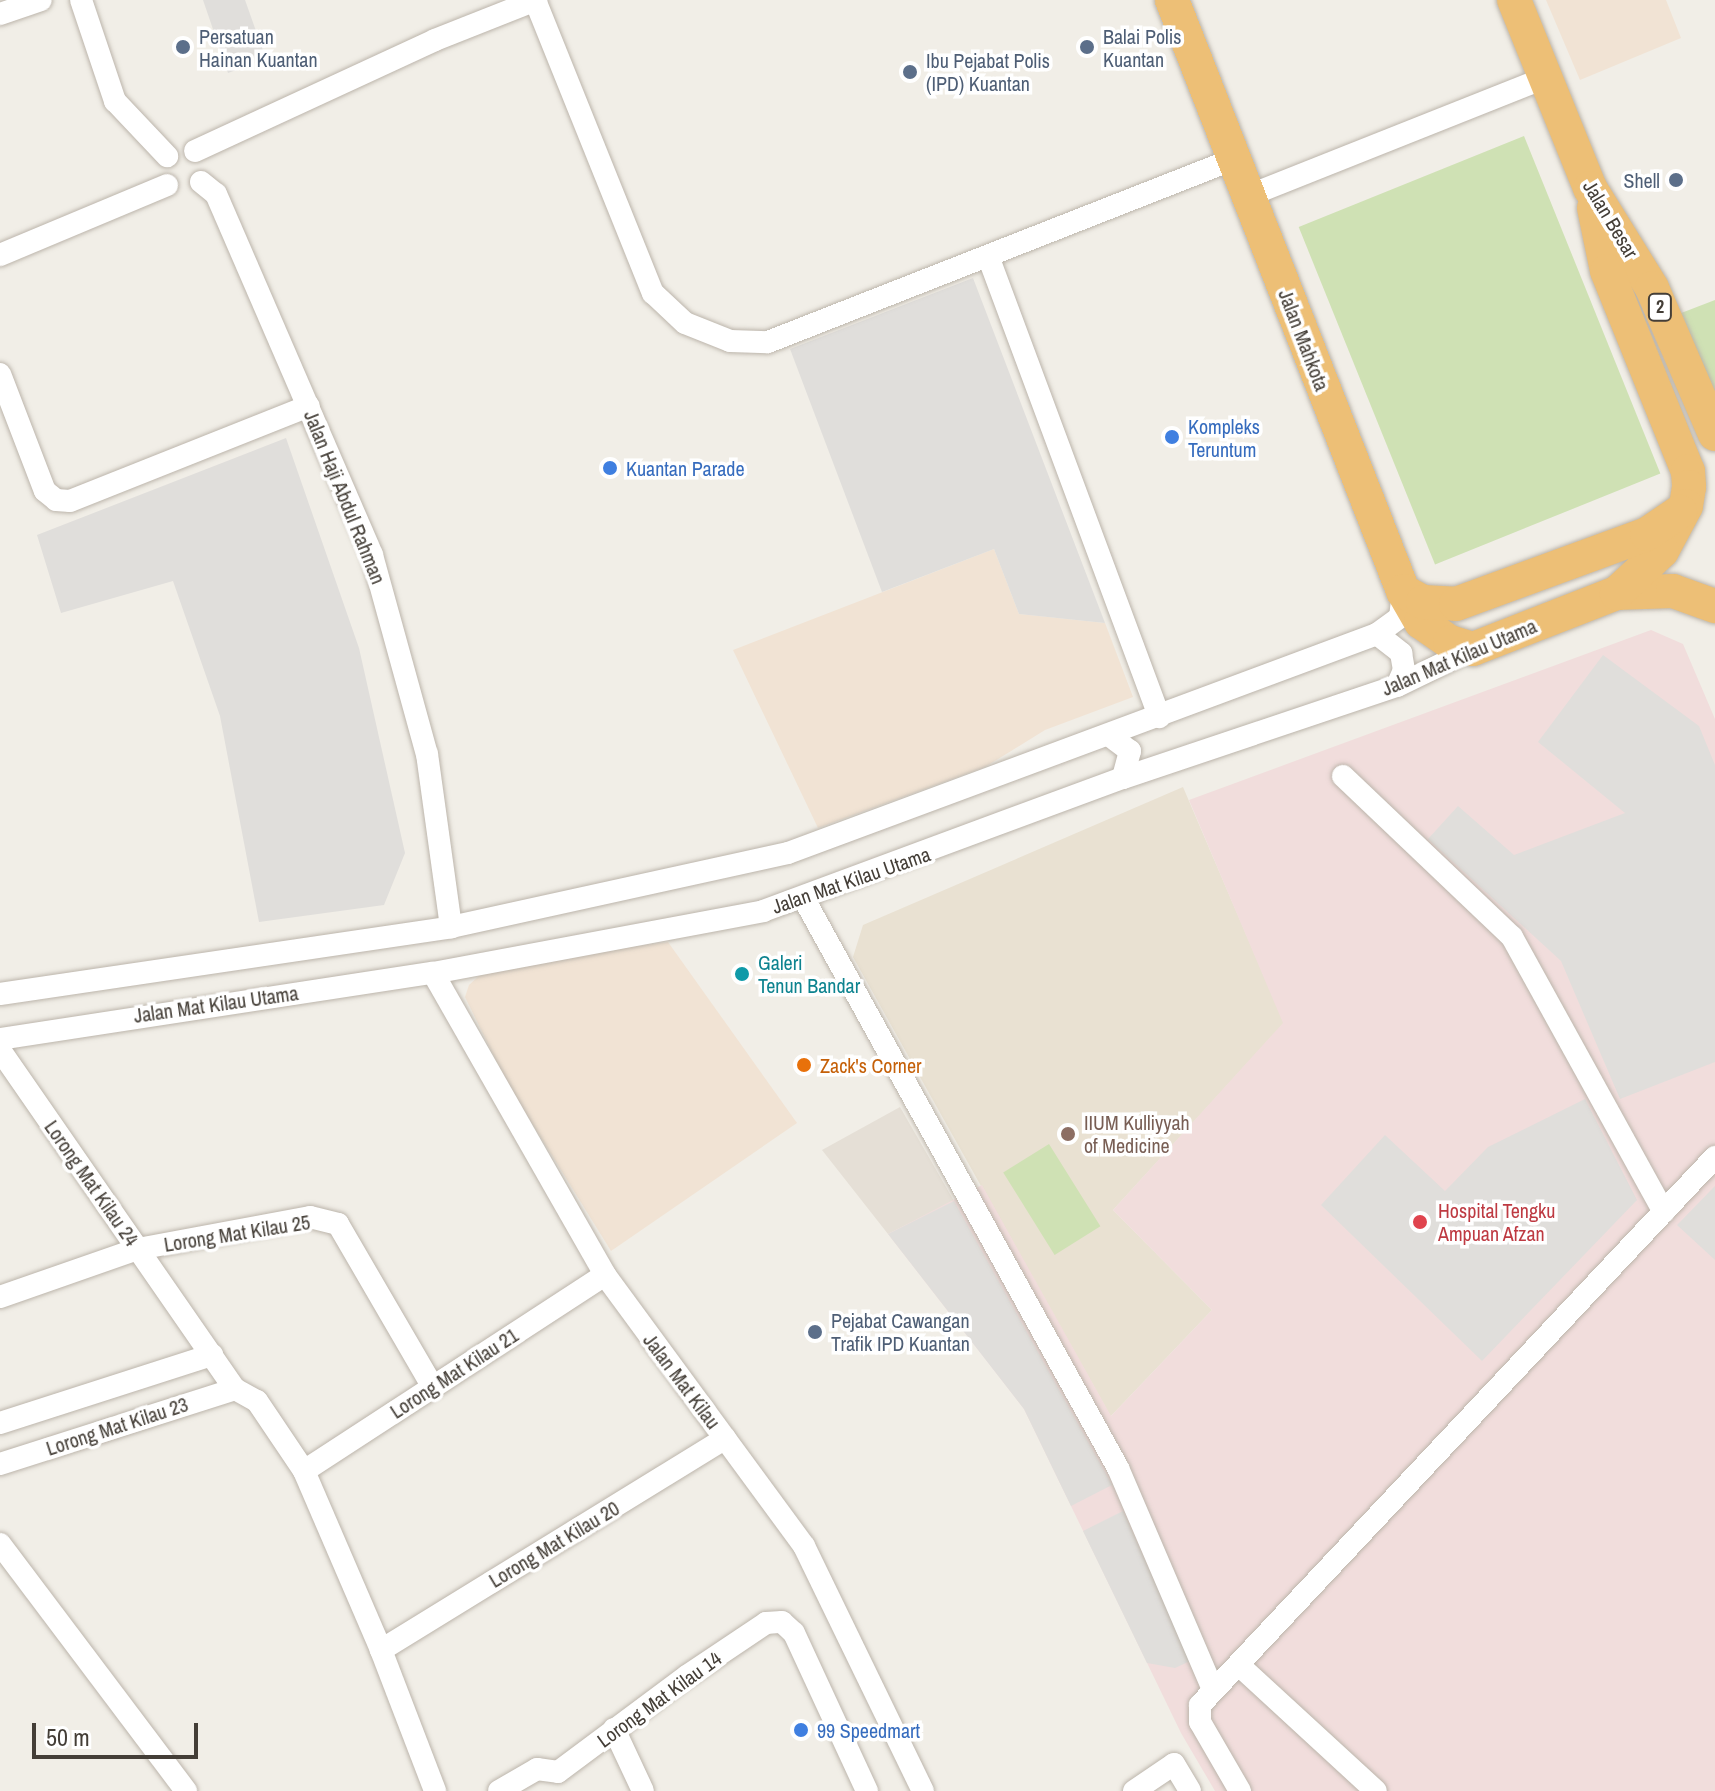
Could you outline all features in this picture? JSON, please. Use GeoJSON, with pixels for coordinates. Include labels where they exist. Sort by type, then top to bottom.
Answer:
{"type":"FeatureCollection","features":[{"type":"Feature","properties":{"kind":"highway","name":"Jalan Mahkota"},"geometry":{"type":"LineString","coordinates":[[1172,0],[1403,591],[1421,622],[1450,642],[1473,649]]}},
{"type":"Feature","properties":{"kind":"highway","name":"Jalan Besar"},"geometry":{"type":"LineString","coordinates":[[1514,0],[1590,188],[1652,288],[1715,434]]}},
{"type":"Feature","properties":{"kind":"highway"},"geometry":{"type":"LineString","coordinates":[[1590,188],[1607,271],[1688,471],[1686,506],[1662,551],[1617,593]]}},
{"type":"Feature","properties":{"kind":"highway"},"geometry":{"type":"LineString","coordinates":[[1403,591],[1423,602],[1456,604],[1647,534],[1686,506]]}},
{"type":"Feature","properties":{"kind":"highway"},"geometry":{"type":"LineString","coordinates":[[1617,593],[1673,591],[1715,606]]}},
{"type":"Feature","properties":{"kind":"highway","name":"Jalan Mat Kilau Utama"},"geometry":{"type":"LineString","coordinates":[[1473,649],[1617,593]]}},
{"type":"Feature","properties":{"kind":"street"},"geometry":{"type":"LineString","coordinates":[[0,14],[41,0]]}},
{"type":"Feature","properties":{"kind":"street"},"geometry":{"type":"LineString","coordinates":[[81,0],[115,101],[167,156]]}},
{"type":"Feature","properties":{"kind":"street"},"geometry":{"type":"LineString","coordinates":[[167,185],[162,168],[167,156],[178,149],[195,151],[435,40],[535,0],[653,293],[668,310],[708,335],[768,342],[1234,159]]}},
{"type":"Feature","properties":{"kind":"street"},"geometry":{"type":"LineString","coordinates":[[1248,196],[1545,78]]}},
{"type":"Feature","properties":{"kind":"street"},"geometry":{"type":"LineString","coordinates":[[0,255],[167,185],[185,192],[201,182],[205,163],[195,151]]}},
{"type":"Feature","properties":{"kind":"street","name":"Jalan Haji Abdul Rahman"},"geometry":{"type":"LineString","coordinates":[[201,182],[216,194],[372,555],[407,668],[427,754],[451,927]]}},
{"type":"Feature","properties":{"kind":"street"},"geometry":{"type":"LineString","coordinates":[[988,256],[1159,717]]}},
{"type":"Feature","properties":{"kind":"street"},"geometry":{"type":"LineString","coordinates":[[0,374],[45,491],[56,500],[70,501],[309,406]]}},
{"type":"Feature","properties":{"kind":"street","name":"Jalan Mat Kilau Utama"},"geometry":{"type":"LineString","coordinates":[[0,994],[451,927],[788,853],[1110,736],[1377,634],[1397,622],[1403,591]]}},
{"type":"Feature","properties":{"kind":"street"},"geometry":{"type":"LineString","coordinates":[[1377,634],[1401,653],[1404,670],[1397,686]]}},
{"type":"Feature","properties":{"kind":"street","name":"Jalan Mat Kilau Utama"},"geometry":{"type":"LineString","coordinates":[[0,1039],[433,973],[804,899],[1123,778],[1397,686],[1473,649]]}},
{"type":"Feature","properties":{"kind":"street"},"geometry":{"type":"LineString","coordinates":[[1110,736],[1130,751],[1123,778]]}},
{"type":"Feature","properties":{"kind":"street"},"geometry":{"type":"LineString","coordinates":[[1343,776],[1523,952],[1664,1212]]}},
{"type":"Feature","properties":{"kind":"street"},"geometry":{"type":"LineString","coordinates":[[804,899],[1118,1468],[1213,1690]]}},
{"type":"Feature","properties":{"kind":"street","name":"Jalan Mat Kilau"},"geometry":{"type":"LineString","coordinates":[[433,973],[605,1275],[804,1546],[923,1791]]}},
{"type":"Feature","properties":{"kind":"street","name":"Lorong Mat Kilau 24"},"geometry":{"type":"LineString","coordinates":[[0,1050],[235,1389]]}},
{"type":"Feature","properties":{"kind":"street"},"geometry":{"type":"LineString","coordinates":[[1240,1791],[1200,1722],[1200,1705],[1241,1667],[1715,1157]]}},
{"type":"Feature","properties":{"kind":"street","name":"Lorong Mat Kilau 25"},"geometry":{"type":"LineString","coordinates":[[0,1297],[138,1249],[310,1217],[338,1224],[433,1387]]}},
{"type":"Feature","properties":{"kind":"street","name":"Lorong Mat Kilau 21"},"geometry":{"type":"LineString","coordinates":[[304,1471],[605,1275]]}},
{"type":"Feature","properties":{"kind":"street"},"geometry":{"type":"LineString","coordinates":[[0,1423],[212,1355]]}},
{"type":"Feature","properties":{"kind":"street"},"geometry":{"type":"LineString","coordinates":[[235,1389],[257,1401],[304,1471],[381,1650],[435,1791]]}},
{"type":"Feature","properties":{"kind":"street","name":"Lorong Mat Kilau 23"},"geometry":{"type":"LineString","coordinates":[[0,1464],[235,1389]]}},
{"type":"Feature","properties":{"kind":"street","name":"Lorong Mat Kilau 20"},"geometry":{"type":"LineString","coordinates":[[381,1650],[725,1438]]}},
{"type":"Feature","properties":{"kind":"street"},"geometry":{"type":"LineString","coordinates":[[0,1544],[186,1791]]}},
{"type":"Feature","properties":{"kind":"street","name":"Lorong Mat Kilau 14"},"geometry":{"type":"LineString","coordinates":[[499,1791],[537,1769],[558,1772],[766,1623],[782,1622],[794,1633],[867,1791]]}},
{"type":"Feature","properties":{"kind":"street"},"geometry":{"type":"LineString","coordinates":[[1241,1667],[1376,1791]]}},
{"type":"Feature","properties":{"kind":"street"},"geometry":{"type":"LineString","coordinates":[[614,1729],[643,1791]]}},
{"type":"Feature","properties":{"kind":"street"},"geometry":{"type":"LineString","coordinates":[[1134,1791],[1174,1764],[1190,1791]]}},
{"type":"Feature","properties":{"kind":"shaded area"},"geometry":{"type":"Polygon","coordinates":[[[203,0],[245,0],[266,59],[228,73],[203,0]]]}},
{"type":"Feature","properties":{"kind":"shaded area"},"geometry":{"type":"Polygon","coordinates":[[[1546,0],[1666,0],[1681,38],[1580,80],[1546,0]]]}},
{"type":"Feature","properties":{"kind":"shaded area"},"geometry":{"type":"Polygon","coordinates":[[[973,278],[1105,623],[1019,614],[994,549],[882,592],[790,349],[973,278]]]}},
{"type":"Feature","properties":{"kind":"shaded area"},"geometry":{"type":"Polygon","coordinates":[[[286,438],[359,648],[405,853],[384,905],[259,922],[220,716],[173,581],[61,613],[37,535],[286,438]]]}},
{"type":"Feature","properties":{"kind":"shaded area"},"geometry":{"type":"Polygon","coordinates":[[[994,549],[1019,614],[1105,623],[1133,697],[1045,730],[985,767],[818,828],[733,650],[994,549]]]}},
{"type":"Feature","properties":{"kind":"shaded area","name":"Hospital Tengku Ampuan Afzan"},"geometry":{"type":"Polygon","coordinates":[[[1651,630],[1683,644],[1715,719],[1715,1791],[1215,1791],[1181,1733],[1024,1409],[888,1234],[982,1185],[1111,1416],[1212,1310],[1113,1210],[1283,1023],[1189,800],[1651,630]]]}},
{"type":"Feature","properties":{"kind":"shaded area"},"geometry":{"type":"Polygon","coordinates":[[[1603,655],[1699,726],[1715,765],[1715,1062],[1620,1099],[1561,961],[1428,839],[1458,806],[1514,855],[1625,813],[1538,742],[1603,655]]]}},
{"type":"Feature","properties":{"kind":"shaded area","name":"IIUM Kulliyyah of Medicine"},"geometry":{"type":"Polygon","coordinates":[[[1183,787],[1284,1023],[1113,1210],[1212,1310],[1110,1417],[853,957],[863,925],[1183,787]]]}},
{"type":"Feature","properties":{"kind":"shaded area"},"geometry":{"type":"Polygon","coordinates":[[[668,942],[797,1123],[611,1251],[507,1083],[465,997],[469,985],[490,966],[668,942]]]}},
{"type":"Feature","properties":{"kind":"shaded area"},"geometry":{"type":"Polygon","coordinates":[[[1585,1099],[1637,1200],[1482,1361],[1321,1205],[1385,1135],[1445,1191],[1488,1147],[1585,1099]]]}},
{"type":"Feature","properties":{"kind":"shaded area"},"geometry":{"type":"Polygon","coordinates":[[[900,1107],[954,1201],[888,1234],[822,1150],[900,1107]]]}},
{"type":"Feature","properties":{"kind":"shaded area"},"geometry":{"type":"Polygon","coordinates":[[[1715,1186],[1715,1260],[1677,1225],[1715,1186]]]}},
{"type":"Feature","properties":{"kind":"shaded area"},"geometry":{"type":"Polygon","coordinates":[[[954,1201],[1112,1485],[1071,1506],[1024,1409],[888,1234],[954,1201]]]}},
{"type":"Feature","properties":{"kind":"shaded area"},"geometry":{"type":"Polygon","coordinates":[[[1123,1511],[1190,1661],[1175,1668],[1147,1663],[1083,1531],[1123,1511]]]}},
{"type":"Feature","properties":{"kind":"green space"},"geometry":{"type":"Polygon","coordinates":[[[1524,136],[1660,473],[1435,565],[1299,227],[1524,136]]]}},
{"type":"Feature","properties":{"kind":"green space"},"geometry":{"type":"Polygon","coordinates":[[[1715,300],[1715,401],[1676,315],[1715,300]]]}},
{"type":"Feature","properties":{"kind":"green space"},"geometry":{"type":"Polygon","coordinates":[[[1049,1144],[1100,1226],[1055,1255],[1003,1173],[1049,1144]]]}},
{"type":"Feature","properties":{"kind":"place","name":"Persatuan Hainan Kuantan"},"geometry":{"type":"Point","coordinates":[183,47]}},
{"type":"Feature","properties":{"kind":"place","name":"Balai Polis Kuantan"},"geometry":{"type":"Point","coordinates":[1087,47]}},
{"type":"Feature","properties":{"kind":"place","name":"Ibu Pejabat Polis (IPD) Kuantan"},"geometry":{"type":"Point","coordinates":[910,72]}},
{"type":"Feature","properties":{"kind":"place","name":"Shell"},"geometry":{"type":"Point","coordinates":[1676,180]}},
{"type":"Feature","properties":{"kind":"place","name":"Kompleks Teruntum"},"geometry":{"type":"Point","coordinates":[1172,437]}},
{"type":"Feature","properties":{"kind":"place","name":"Kuantan Parade"},"geometry":{"type":"Point","coordinates":[610,468]}},
{"type":"Feature","properties":{"kind":"place","name":"Galeri Tenun Bandar"},"geometry":{"type":"Point","coordinates":[742,974]}},
{"type":"Feature","properties":{"kind":"place","name":"Zack's Corner"},"geometry":{"type":"Point","coordinates":[804,1065]}},
{"type":"Feature","properties":{"kind":"place","name":"IIUM Kulliyyah of Medicine"},"geometry":{"type":"Point","coordinates":[1068,1134]}},
{"type":"Feature","properties":{"kind":"place","name":"Hospital Tengku Ampuan Afzan"},"geometry":{"type":"Point","coordinates":[1420,1222]}},
{"type":"Feature","properties":{"kind":"place","name":"Pejabat Cawangan Trafik IPD Kuantan"},"geometry":{"type":"Point","coordinates":[815,1332]}},
{"type":"Feature","properties":{"kind":"place","name":"99 Speedmart"},"geometry":{"type":"Point","coordinates":[801,1730]}}]}
